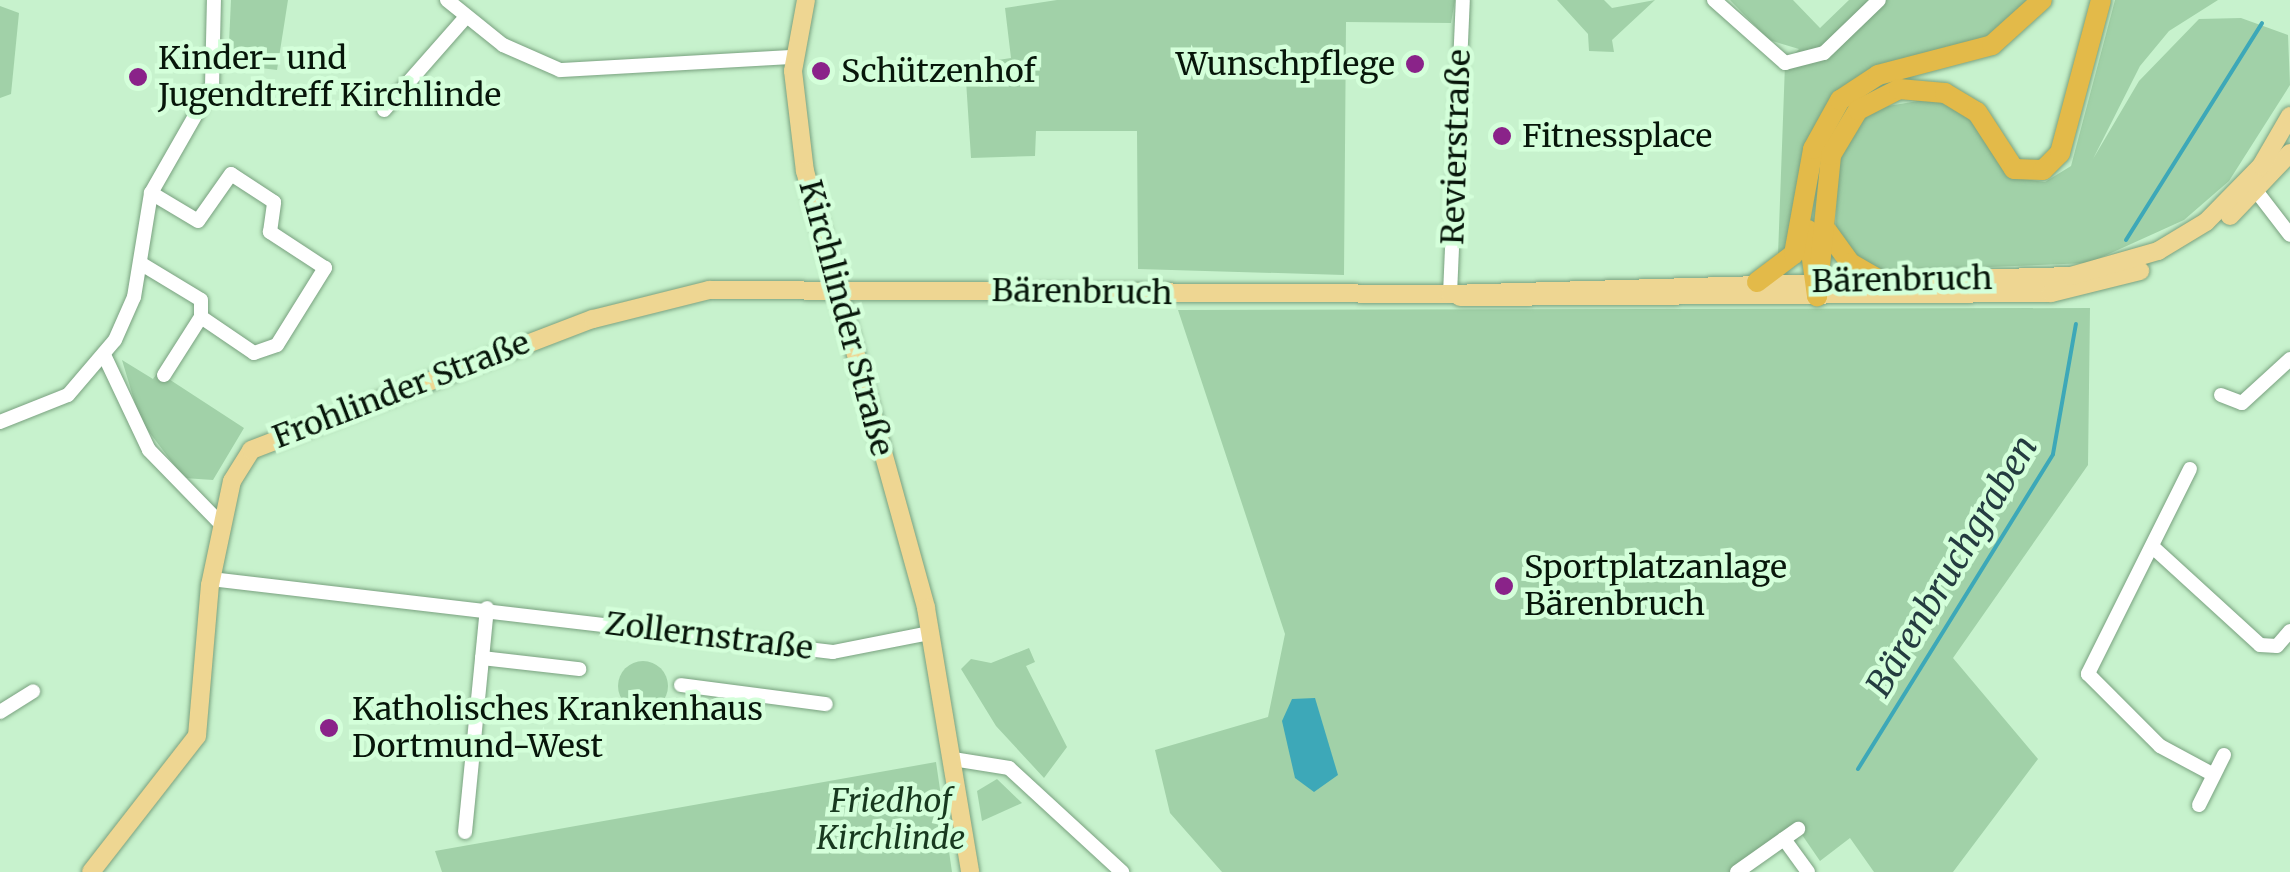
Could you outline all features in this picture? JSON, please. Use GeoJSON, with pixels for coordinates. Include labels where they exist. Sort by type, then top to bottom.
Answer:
{"type":"FeatureCollection","features":[{"type":"Feature","properties":{"kind":"highway"},"geometry":{"type":"LineString","coordinates":[[1757,282],[1794,254],[1806,211],[1817,136],[1851,90],[1992,45],[2042,0]]}},
{"type":"Feature","properties":{"kind":"highway"},"geometry":{"type":"LineString","coordinates":[[1816,286],[1837,138],[1858,110],[1899,90],[1960,100],[2014,168],[2052,164],[2100,0]]}},
{"type":"Feature","properties":{"kind":"highway"},"geometry":{"type":"LineString","coordinates":[[1806,211],[1816,286]]}},
{"type":"Feature","properties":{"kind":"highway"},"geometry":{"type":"LineString","coordinates":[[1826,228],[1850,263],[1879,280]]}},
{"type":"Feature","properties":{"kind":"main road","name":"Kirchlinder Straße"},"geometry":{"type":"LineString","coordinates":[[806,0],[793,57],[806,171],[930,633],[970,872]]}},
{"type":"Feature","properties":{"kind":"main road","name":"Bärenbruch"},"geometry":{"type":"LineString","coordinates":[[1450,294],[1486,302],[1879,280],[2042,279],[2158,251],[2246,184],[2290,116]]}},
{"type":"Feature","properties":{"kind":"main road","name":"Bärenbruch"},"geometry":{"type":"LineString","coordinates":[[835,288],[1450,294],[1757,282],[1816,286],[2094,287],[2168,260],[2258,192],[2290,153]]}},
{"type":"Feature","properties":{"kind":"main road","name":"Frohlinder Straße"},"geometry":{"type":"LineString","coordinates":[[91,872],[197,736],[211,579],[222,524],[239,465],[280,432],[640,304],[709,290],[835,288]]}},
{"type":"Feature","properties":{"kind":"street"},"geometry":{"type":"LineString","coordinates":[[0,422],[68,395],[105,357],[140,263],[151,193],[212,86],[214,0]]}},
{"type":"Feature","properties":{"kind":"street"},"geometry":{"type":"LineString","coordinates":[[447,0],[465,18],[528,60],[575,72],[793,57]]}},
{"type":"Feature","properties":{"kind":"street","name":"Revierstraße"},"geometry":{"type":"LineString","coordinates":[[1450,294],[1463,0]]}},
{"type":"Feature","properties":{"kind":"street"},"geometry":{"type":"LineString","coordinates":[[1714,0],[1785,62],[1824,53],[1878,0]]}},
{"type":"Feature","properties":{"kind":"street"},"geometry":{"type":"LineString","coordinates":[[384,110],[465,18]]}},
{"type":"Feature","properties":{"kind":"street"},"geometry":{"type":"LineString","coordinates":[[151,193],[198,221],[232,174],[274,202],[270,232],[325,268],[270,350],[254,354],[201,317]]}},
{"type":"Feature","properties":{"kind":"street"},"geometry":{"type":"LineString","coordinates":[[2258,192],[2290,234]]}},
{"type":"Feature","properties":{"kind":"street"},"geometry":{"type":"LineString","coordinates":[[140,263],[201,300],[201,317],[164,375]]}},
{"type":"Feature","properties":{"kind":"street"},"geometry":{"type":"LineString","coordinates":[[105,357],[134,426],[194,502],[222,524]]}},
{"type":"Feature","properties":{"kind":"street"},"geometry":{"type":"LineString","coordinates":[[2220,395],[2242,403],[2290,360]]}},
{"type":"Feature","properties":{"kind":"street"},"geometry":{"type":"LineString","coordinates":[[2189,469],[2155,549],[2088,674],[2160,746],[2214,776]]}},
{"type":"Feature","properties":{"kind":"street"},"geometry":{"type":"LineString","coordinates":[[2155,549],[2260,645],[2276,646],[2290,631]]}},
{"type":"Feature","properties":{"kind":"street","name":"Zollernstraße"},"geometry":{"type":"LineString","coordinates":[[211,579],[486,608],[833,652],[930,633]]}},
{"type":"Feature","properties":{"kind":"street"},"geometry":{"type":"LineString","coordinates":[[465,832],[486,608]]}},
{"type":"Feature","properties":{"kind":"street","name":"Zollernstraße"},"geometry":{"type":"LineString","coordinates":[[482,658],[579,670]]}},
{"type":"Feature","properties":{"kind":"street","name":"Zollernstraße"},"geometry":{"type":"LineString","coordinates":[[681,684],[826,704]]}},
{"type":"Feature","properties":{"kind":"street"},"geometry":{"type":"LineString","coordinates":[[0,712],[33,690]]}},
{"type":"Feature","properties":{"kind":"street"},"geometry":{"type":"LineString","coordinates":[[2199,805],[2224,755]]}},
{"type":"Feature","properties":{"kind":"street"},"geometry":{"type":"LineString","coordinates":[[953,758],[1009,768],[1122,872]]}},
{"type":"Feature","properties":{"kind":"street"},"geometry":{"type":"LineString","coordinates":[[1738,872],[1798,829]]}},
{"type":"Feature","properties":{"kind":"street"},"geometry":{"type":"LineString","coordinates":[[1784,839],[1808,872]]}},
{"type":"Feature","properties":{"kind":"green space"},"geometry":{"type":"Polygon","coordinates":[[[231,0],[288,0],[277,70],[228,64],[231,0]]]}},
{"type":"Feature","properties":{"kind":"green space"},"geometry":{"type":"Polygon","coordinates":[[[1057,0],[1455,0],[1451,23],[1346,22],[1344,275],[1138,269],[1137,131],[1036,131],[1035,156],[971,158],[965,65],[1011,58],[1005,8],[1057,0]]]}},
{"type":"Feature","properties":{"kind":"green space"},"geometry":{"type":"Polygon","coordinates":[[[1557,0],[1604,0],[1612,8],[1655,0],[1612,40],[1614,52],[1589,51],[1588,34],[1557,0]]]}},
{"type":"Feature","properties":{"kind":"green space"},"geometry":{"type":"Polygon","coordinates":[[[1730,0],[1793,0],[1820,28],[1849,0],[2032,0],[1992,34],[1837,91],[1804,148],[1787,253],[1778,255],[1785,64],[1799,49],[1769,40],[1730,0]]]}},
{"type":"Feature","properties":{"kind":"green space"},"geometry":{"type":"Polygon","coordinates":[[[2115,0],[2218,0],[2169,31],[2140,66],[2093,159],[2139,81],[2199,19],[2241,18],[2288,35],[2290,85],[2229,181],[2184,220],[2089,263],[1887,271],[1854,259],[1836,229],[1837,156],[1870,109],[1936,98],[1968,117],[2010,177],[2045,182],[2071,166],[2115,0]]]}},
{"type":"Feature","properties":{"kind":"green space"},"geometry":{"type":"Polygon","coordinates":[[[0,6],[19,13],[11,94],[0,98],[0,6]]]}},
{"type":"Feature","properties":{"kind":"green space"},"geometry":{"type":"Polygon","coordinates":[[[2090,308],[2088,465],[1953,658],[2038,759],[1953,872],[1874,872],[1850,838],[1820,861],[1798,829],[1737,872],[1222,872],[1170,813],[1155,750],[1268,717],[1285,634],[1178,310],[2090,308]]]}},
{"type":"Feature","properties":{"kind":"green space"},"geometry":{"type":"Polygon","coordinates":[[[122,360],[153,379],[158,372],[244,428],[213,480],[184,478],[140,420],[122,360]]]}},
{"type":"Feature","properties":{"kind":"green space"},"geometry":{"type":"Polygon","coordinates":[[[1029,648],[1035,662],[1026,666],[1067,747],[1044,778],[996,726],[961,669],[971,659],[991,663],[1029,648]]]}},
{"type":"Feature","properties":{"kind":"green space"},"geometry":{"type":"Polygon","coordinates":[[[633,662],[653,662],[667,676],[667,696],[653,710],[633,710],[619,696],[619,676],[633,662]]]}},
{"type":"Feature","properties":{"kind":"green space","name":"Friedhof Kirchlinde"},"geometry":{"type":"Polygon","coordinates":[[[936,762],[952,872],[442,872],[435,851],[936,762]]]}},
{"type":"Feature","properties":{"kind":"green space"},"geometry":{"type":"Polygon","coordinates":[[[997,779],[1022,803],[982,821],[977,791],[997,779]]]}},
{"type":"Feature","properties":{"kind":"water"},"geometry":{"type":"Polygon","coordinates":[[[1315,698],[1338,775],[1314,792],[1295,778],[1282,721],[1292,699],[1315,698]]]}},
{"type":"Feature","properties":{"kind":"waterway","name":"Bärenbruchgraben"},"geometry":{"type":"LineString","coordinates":[[2126,240],[2262,23]]}},
{"type":"Feature","properties":{"kind":"waterway","name":"Bärenbruchgraben"},"geometry":{"type":"LineString","coordinates":[[1858,769],[2053,454],[2076,324]]}},
{"type":"Feature","properties":{"kind":"place","name":"Wunschpflege"},"geometry":{"type":"Point","coordinates":[1415,64]}},
{"type":"Feature","properties":{"kind":"place","name":"Schützenhof"},"geometry":{"type":"Point","coordinates":[821,71]}},
{"type":"Feature","properties":{"kind":"place","name":"Kinder- und Jugendtreff Kirchlinde"},"geometry":{"type":"Point","coordinates":[138,77]}},
{"type":"Feature","properties":{"kind":"place","name":"Fitnessplace"},"geometry":{"type":"Point","coordinates":[1502,136]}},
{"type":"Feature","properties":{"kind":"place","name":"Sportplatzanlage Bärenbruch"},"geometry":{"type":"Point","coordinates":[1504,586]}},
{"type":"Feature","properties":{"kind":"place","name":"Katholisches Krankenhaus Dortmund-West"},"geometry":{"type":"Point","coordinates":[329,728]}}]}
